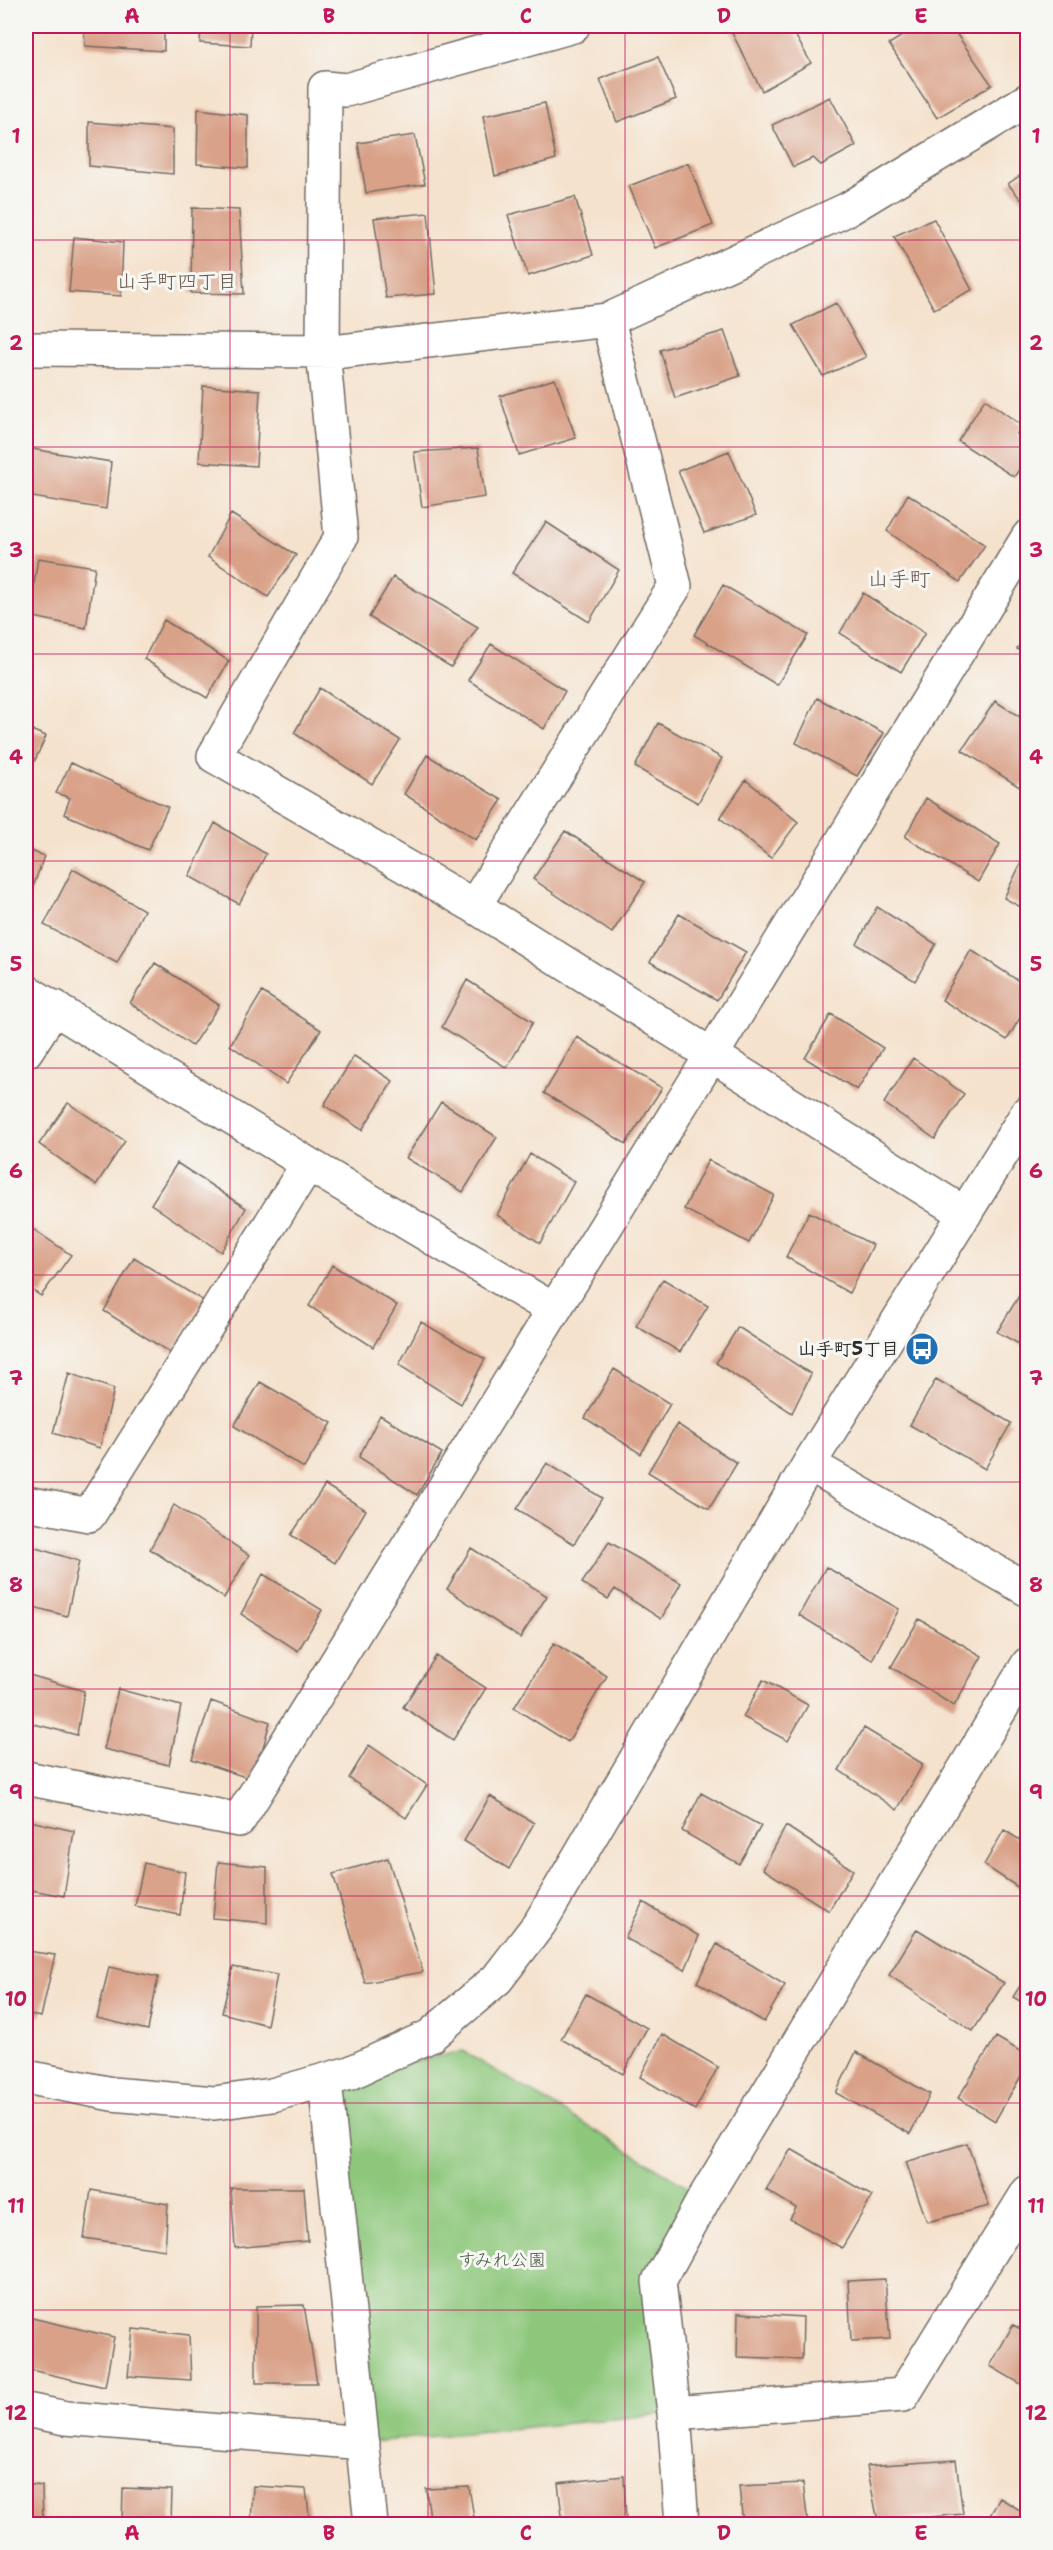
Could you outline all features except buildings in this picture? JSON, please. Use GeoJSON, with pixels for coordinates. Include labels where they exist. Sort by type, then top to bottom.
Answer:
{"type":"FeatureCollection","features":[{"type":"Feature","properties":{"kind":"street"},"geometry":{"type":"LineString","coordinates":[[573,26],[346,90],[325,88],[323,351],[341,537],[214,756],[474,906],[965,1214]]}},
{"type":"Feature","properties":{"kind":"street"},"geometry":{"type":"LineString","coordinates":[[26,350],[342,351],[608,320],[848,209],[1028,100]]}},
{"type":"Feature","properties":{"kind":"street"},"geometry":{"type":"LineString","coordinates":[[474,906],[675,586],[608,320]]}},
{"type":"Feature","properties":{"kind":"street"},"geometry":{"type":"LineString","coordinates":[[26,1778],[239,1820],[711,1056],[1028,537]]}},
{"type":"Feature","properties":{"kind":"street"},"geometry":{"type":"LineString","coordinates":[[26,991],[308,1164],[554,1310]]}},
{"type":"Feature","properties":{"kind":"street"},"geometry":{"type":"LineString","coordinates":[[26,1051],[55,1007]]}},
{"type":"Feature","properties":{"kind":"street"},"geometry":{"type":"LineString","coordinates":[[26,2077],[112,2094],[214,2103],[272,2095],[350,2073],[430,2036],[497,1979],[540,1923],[809,1464],[1028,1112]]}},
{"type":"Feature","properties":{"kind":"street"},"geometry":{"type":"LineString","coordinates":[[26,1503],[89,1515],[308,1164]]}},
{"type":"Feature","properties":{"kind":"street"},"geometry":{"type":"LineString","coordinates":[[809,1464],[1028,1590]]}},
{"type":"Feature","properties":{"kind":"street"},"geometry":{"type":"LineString","coordinates":[[682,2524],[674,2413],[659,2281],[711,2187],[1028,1664]]}},
{"type":"Feature","properties":{"kind":"street"},"geometry":{"type":"LineString","coordinates":[[325,2080],[371,2524]]}},
{"type":"Feature","properties":{"kind":"street"},"geometry":{"type":"LineString","coordinates":[[674,2413],[903,2395],[1028,2192]]}},
{"type":"Feature","properties":{"kind":"street"},"geometry":{"type":"LineString","coordinates":[[26,2410],[66,2418],[363,2443]]}},
{"type":"Feature","properties":{"kind":"green space","name":"すみれ公園"},"geometry":{"type":"Polygon","coordinates":[[[463,2051],[705,2197],[659,2281],[674,2413],[363,2443],[325,2081],[463,2051]]]}},
{"type":"Feature","properties":{"kind":"place","name":"山手町5丁目"},"geometry":{"type":"Point","coordinates":[922,1349]}},
{"type":"Feature","properties":{"kind":"district","name":"山手町四丁目"},"geometry":{"type":"Point","coordinates":[177,281]}},
{"type":"Feature","properties":{"kind":"district","name":"山手町"},"geometry":{"type":"Point","coordinates":[899,579]}}]}
